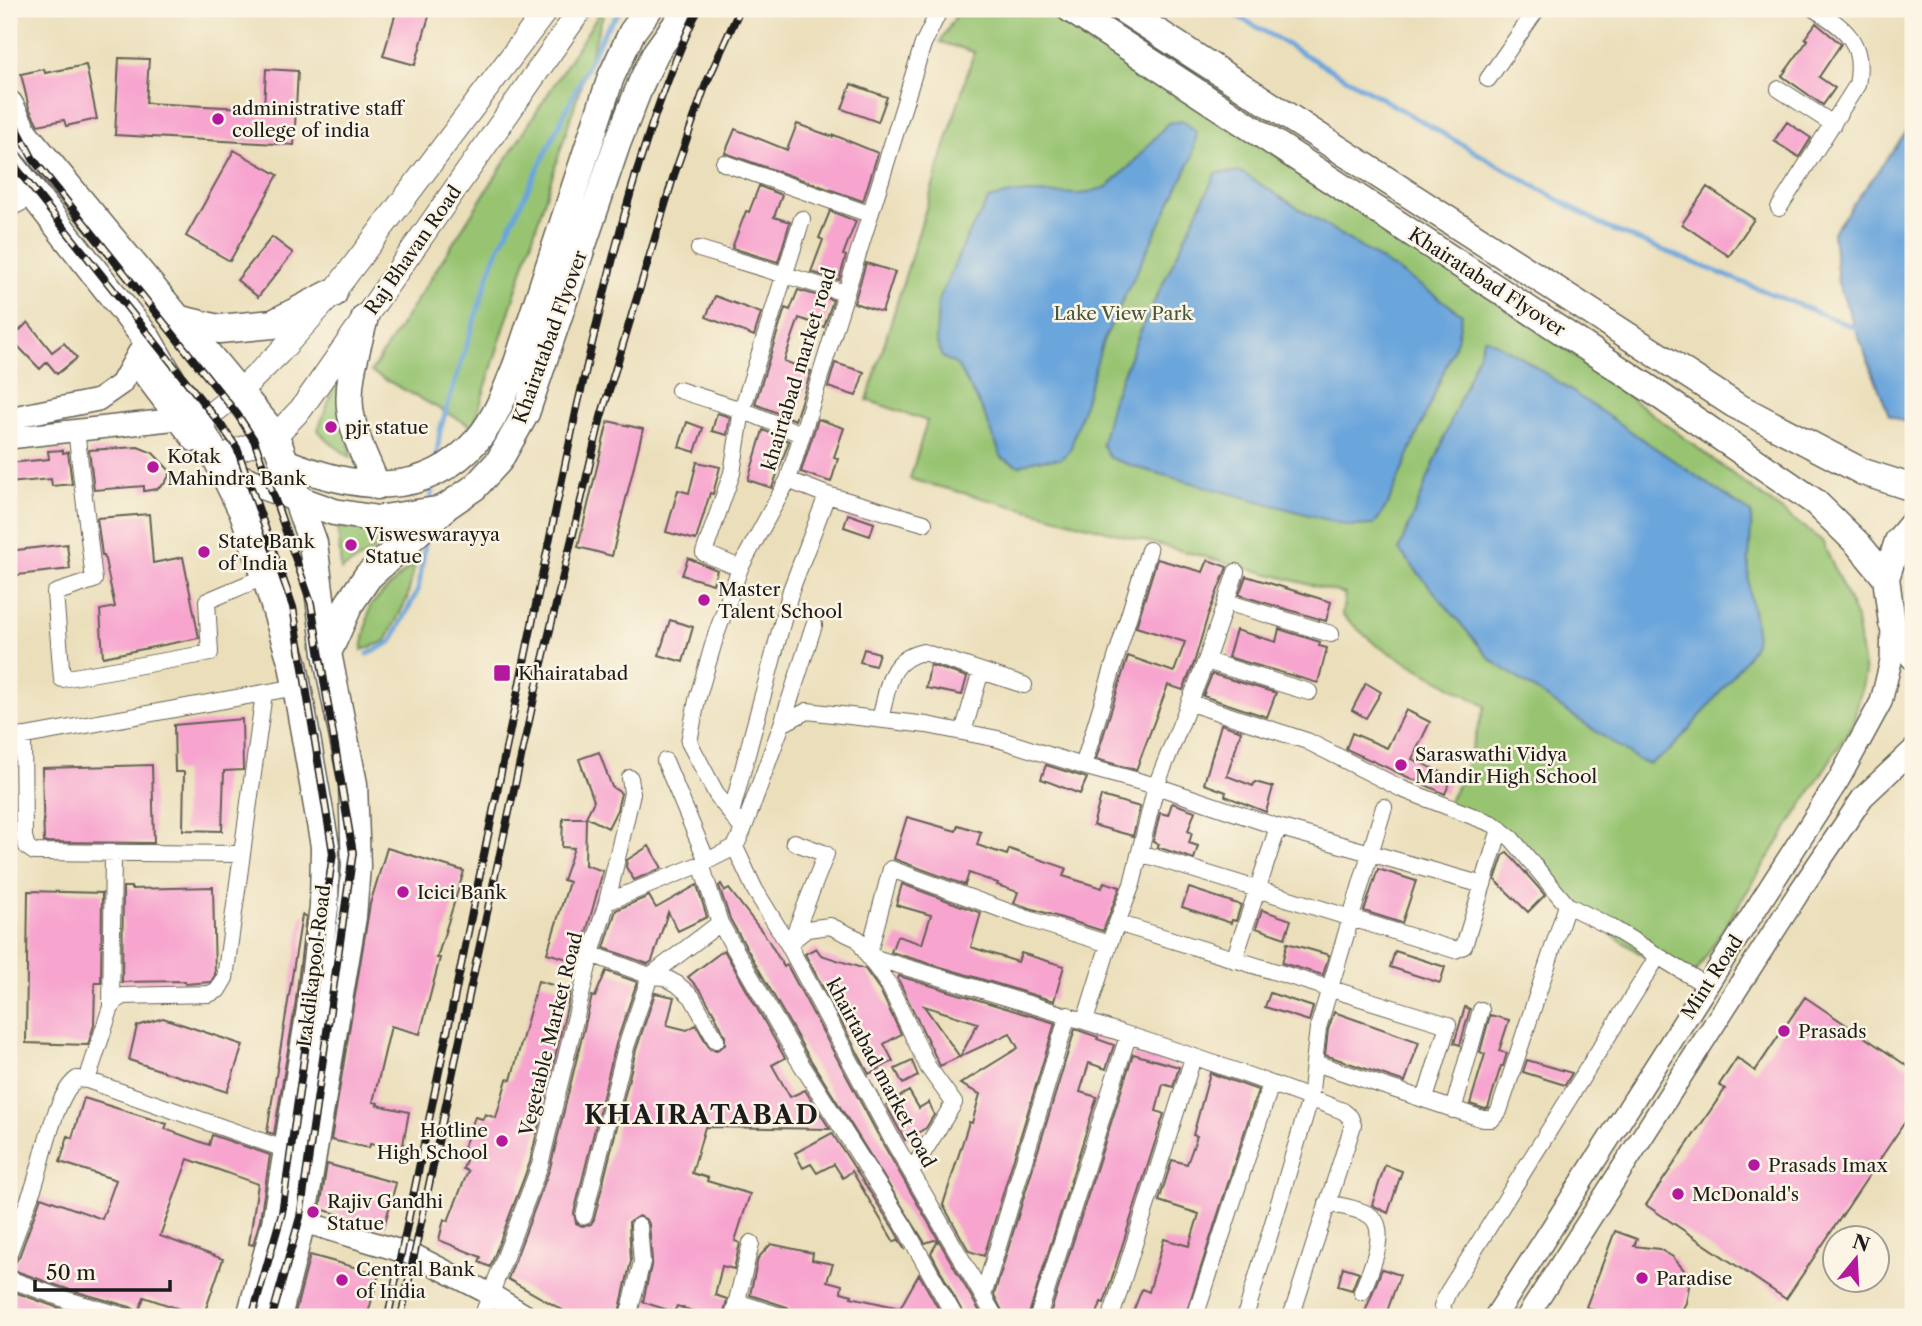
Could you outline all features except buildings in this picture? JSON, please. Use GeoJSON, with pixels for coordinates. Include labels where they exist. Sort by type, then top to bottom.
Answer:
{"type":"FeatureCollection","features":[{"type":"Feature","properties":{"kind":"highway","name":"Lakdikapool Road"},"geometry":{"type":"LineString","coordinates":[[9,105],[24,134],[240,391],[280,449],[313,543],[327,653],[353,784],[356,866],[352,917],[301,1221],[277,1317]]}},
{"type":"Feature","properties":{"kind":"highway","name":"Lakdikapool Road"},"geometry":{"type":"LineString","coordinates":[[9,163],[188,422],[221,465],[244,513],[293,664],[324,846],[324,907],[311,1009],[275,1223],[251,1317]]}},
{"type":"Feature","properties":{"kind":"highway"},"geometry":{"type":"LineString","coordinates":[[177,318],[219,329],[272,324],[333,293]]}},
{"type":"Feature","properties":{"kind":"highway"},"geometry":{"type":"LineString","coordinates":[[327,653],[349,604],[368,576],[443,509]]}},
{"type":"Feature","properties":{"kind":"main road","name":"Raj Bhavan Road"},"geometry":{"type":"LineString","coordinates":[[188,422],[240,391],[279,353],[333,293],[548,9]]}},
{"type":"Feature","properties":{"kind":"main road","name":"Raj Bhavan Road"},"geometry":{"type":"LineString","coordinates":[[221,465],[280,449],[302,409],[581,9]]}},
{"type":"Feature","properties":{"kind":"main road","name":"Khairatabad Flyover"},"geometry":{"type":"LineString","coordinates":[[280,449],[315,474],[385,485],[436,471],[455,461],[479,438],[502,398],[517,363],[611,76],[632,32],[649,9]]}},
{"type":"Feature","properties":{"kind":"main road","name":"Khairatabad Flyover"},"geometry":{"type":"LineString","coordinates":[[221,465],[334,512],[377,519],[443,509],[475,487],[499,461],[526,413],[617,145],[642,81],[656,52],[687,9]]}},
{"type":"Feature","properties":{"kind":"main road","name":"Khairatabad Flyover"},"geometry":{"type":"LineString","coordinates":[[1070,9],[1656,393],[1815,502],[1858,544],[1886,578]]}},
{"type":"Feature","properties":{"kind":"main road","name":"Khairatabad Flyover"},"geometry":{"type":"LineString","coordinates":[[1122,9],[1735,405],[1863,472],[1913,488]]}},
{"type":"Feature","properties":{"kind":"main road"},"geometry":{"type":"LineString","coordinates":[[365,317],[352,372],[350,408],[357,435],[385,485]]}},
{"type":"Feature","properties":{"kind":"main road"},"geometry":{"type":"LineString","coordinates":[[1913,523],[1898,541],[1886,578],[1892,623],[1913,656]]}},
{"type":"Feature","properties":{"kind":"street","name":"khairtabad market road"},"geometry":{"type":"LineString","coordinates":[[743,830],[718,795],[689,742],[697,700],[740,568],[788,480],[923,44],[940,9]]}},
{"type":"Feature","properties":{"kind":"street"},"geometry":{"type":"LineString","coordinates":[[1488,79],[1537,9]]}},
{"type":"Feature","properties":{"kind":"street"},"geometry":{"type":"LineString","coordinates":[[1779,208],[1857,85],[1858,58],[1853,38],[1841,25],[1814,9]]}},
{"type":"Feature","properties":{"kind":"street"},"geometry":{"type":"LineString","coordinates":[[1779,89],[1833,124]]}},
{"type":"Feature","properties":{"kind":"street"},"geometry":{"type":"LineString","coordinates":[[724,163],[869,214]]}},
{"type":"Feature","properties":{"kind":"street"},"geometry":{"type":"LineString","coordinates":[[9,209],[34,196]]}},
{"type":"Feature","properties":{"kind":"street"},"geometry":{"type":"LineString","coordinates":[[740,568],[704,553],[732,473],[742,410],[802,219]]}},
{"type":"Feature","properties":{"kind":"street"},"geometry":{"type":"LineString","coordinates":[[699,249],[845,293]]}},
{"type":"Feature","properties":{"kind":"street"},"geometry":{"type":"LineString","coordinates":[[9,418],[98,400],[121,384],[140,351]]}},
{"type":"Feature","properties":{"kind":"street"},"geometry":{"type":"LineString","coordinates":[[679,390],[742,410],[801,434]]}},
{"type":"Feature","properties":{"kind":"street"},"geometry":{"type":"LineString","coordinates":[[9,438],[76,430],[188,422],[225,503],[263,567],[207,601],[209,653],[62,679],[55,593],[94,580],[76,430]]}},
{"type":"Feature","properties":{"kind":"street"},"geometry":{"type":"LineString","coordinates":[[788,480],[827,495],[924,523]]}},
{"type":"Feature","properties":{"kind":"street"},"geometry":{"type":"LineString","coordinates":[[731,814],[791,590],[827,495]]}},
{"type":"Feature","properties":{"kind":"street"},"geometry":{"type":"LineString","coordinates":[[1083,766],[1149,550]]}},
{"type":"Feature","properties":{"kind":"street"},"geometry":{"type":"LineString","coordinates":[[1086,1021],[1140,853],[1156,786],[1206,661],[1236,572]]}},
{"type":"Feature","properties":{"kind":"street"},"geometry":{"type":"LineString","coordinates":[[1226,602],[1331,634]]}},
{"type":"Feature","properties":{"kind":"street","name":"Mint Road"},"geometry":{"type":"LineString","coordinates":[[1495,1317],[1839,779],[1881,702],[1891,662],[1892,623]]}},
{"type":"Feature","properties":{"kind":"street"},"geometry":{"type":"LineString","coordinates":[[607,902],[704,863],[735,846],[782,724],[814,625]]}},
{"type":"Feature","properties":{"kind":"street"},"geometry":{"type":"LineString","coordinates":[[880,719],[893,673],[899,662],[909,655],[923,652],[1024,685]]}},
{"type":"Feature","properties":{"kind":"street"},"geometry":{"type":"LineString","coordinates":[[1206,661],[1309,692]]}},
{"type":"Feature","properties":{"kind":"street"},"geometry":{"type":"LineString","coordinates":[[963,732],[981,671]]}},
{"type":"Feature","properties":{"kind":"street"},"geometry":{"type":"LineString","coordinates":[[242,853],[113,855],[34,852],[27,847],[24,837],[16,737],[297,687]]}},
{"type":"Feature","properties":{"kind":"street"},"geometry":{"type":"LineString","coordinates":[[87,1080],[111,1008],[122,996],[209,994],[218,990],[225,978],[264,693]]}},
{"type":"Feature","properties":{"kind":"street"},"geometry":{"type":"LineString","coordinates":[[1190,703],[1307,741],[1402,789],[1493,824],[1512,839],[1567,905],[1609,926],[1707,986]]}},
{"type":"Feature","properties":{"kind":"street"},"geometry":{"type":"LineString","coordinates":[[782,724],[807,711],[880,719],[998,739],[1156,786],[1278,827],[1483,884]]}},
{"type":"Feature","properties":{"kind":"street","name":"Mint Road"},"geometry":{"type":"LineString","coordinates":[[1527,1317],[1799,892],[1863,797],[1913,750]]}},
{"type":"Feature","properties":{"kind":"street"},"geometry":{"type":"LineString","coordinates":[[665,761],[704,863],[720,923],[798,1059],[904,1226],[955,1317]]}},
{"type":"Feature","properties":{"kind":"street","name":"Vegetable Market Road"},"geometry":{"type":"LineString","coordinates":[[482,1317],[540,1165],[607,902],[632,793],[630,778]]}},
{"type":"Feature","properties":{"kind":"street"},"geometry":{"type":"LineString","coordinates":[[1839,779],[1863,797]]}},
{"type":"Feature","properties":{"kind":"street"},"geometry":{"type":"LineString","coordinates":[[1245,1317],[1310,1099],[1318,1028],[1384,807]]}},
{"type":"Feature","properties":{"kind":"street"},"geometry":{"type":"LineString","coordinates":[[1234,960],[1278,827]]}},
{"type":"Feature","properties":{"kind":"street"},"geometry":{"type":"LineString","coordinates":[[1140,853],[1455,950],[1464,946],[1500,829]]}},
{"type":"Feature","properties":{"kind":"street"},"geometry":{"type":"LineString","coordinates":[[790,942],[826,854],[794,842]]}},
{"type":"Feature","properties":{"kind":"street","name":"khairtabad market road"},"geometry":{"type":"LineString","coordinates":[[735,846],[755,890],[790,942],[911,1172],[995,1317]]}},
{"type":"Feature","properties":{"kind":"street"},"geometry":{"type":"LineString","coordinates":[[111,1008],[113,855]]}},
{"type":"Feature","properties":{"kind":"street"},"geometry":{"type":"LineString","coordinates":[[868,956],[891,869],[1028,919],[1109,944]]}},
{"type":"Feature","properties":{"kind":"street"},"geometry":{"type":"LineString","coordinates":[[1315,1063],[1453,1110],[1492,1119],[1499,1111],[1567,905]]}},
{"type":"Feature","properties":{"kind":"street"},"geometry":{"type":"LineString","coordinates":[[584,1216],[626,1047],[650,976],[720,923]]}},
{"type":"Feature","properties":{"kind":"street"},"geometry":{"type":"LineString","coordinates":[[1117,923],[1448,1025],[1425,1099]]}},
{"type":"Feature","properties":{"kind":"street"},"geometry":{"type":"LineString","coordinates":[[790,942],[807,929],[830,926],[858,939],[889,985],[928,1067],[954,1103],[911,1172]]}},
{"type":"Feature","properties":{"kind":"street"},"geometry":{"type":"LineString","coordinates":[[592,954],[650,976],[664,977],[692,997],[716,1040]]}},
{"type":"Feature","properties":{"kind":"street"},"geometry":{"type":"LineString","coordinates":[[868,956],[1068,1015],[1343,1111],[1350,1117],[1353,1125],[1291,1317]]}},
{"type":"Feature","properties":{"kind":"street"},"geometry":{"type":"LineString","coordinates":[[1446,1317],[1442,1306],[1448,1292],[1658,956]]}},
{"type":"Feature","properties":{"kind":"street"},"geometry":{"type":"LineString","coordinates":[[1453,1110],[1481,1010]]}},
{"type":"Feature","properties":{"kind":"street"},"geometry":{"type":"LineString","coordinates":[[983,1296],[1068,1015]]}},
{"type":"Feature","properties":{"kind":"street"},"geometry":{"type":"LineString","coordinates":[[1038,1317],[1128,1036]]}},
{"type":"Feature","properties":{"kind":"street"},"geometry":{"type":"LineString","coordinates":[[1111,1317],[1193,1058]]}},
{"type":"Feature","properties":{"kind":"street"},"geometry":{"type":"LineString","coordinates":[[9,1253],[35,1184],[48,1135],[65,1093],[77,1079],[87,1080],[287,1150]]}},
{"type":"Feature","properties":{"kind":"street"},"geometry":{"type":"LineString","coordinates":[[1195,1317],[1271,1084]]}},
{"type":"Feature","properties":{"kind":"street"},"geometry":{"type":"LineString","coordinates":[[1327,1203],[1369,1215],[1377,1223],[1379,1232],[1375,1256],[1362,1292]]}},
{"type":"Feature","properties":{"kind":"street"},"geometry":{"type":"LineString","coordinates":[[301,1221],[414,1255],[528,1317]]}},
{"type":"Feature","properties":{"kind":"street"},"geometry":{"type":"LineString","coordinates":[[628,1317],[642,1262],[639,1226]]}},
{"type":"Feature","properties":{"kind":"street"},"geometry":{"type":"LineString","coordinates":[[751,1243],[735,1310],[784,1317]]}},
{"type":"Feature","properties":{"kind":"street"},"geometry":{"type":"LineString","coordinates":[[9,1279],[67,1300],[127,1317]]}},
{"type":"Feature","properties":{"kind":"green space"},"geometry":{"type":"Polygon","coordinates":[[[602,9],[605,9],[473,427],[371,372],[602,9]]]}},
{"type":"Feature","properties":{"kind":"green space","name":"Lake View Park"},"geometry":{"type":"Polygon","coordinates":[[[960,9],[1054,9],[1536,327],[1822,541],[1855,614],[1865,674],[1853,724],[1688,985],[1567,905],[1503,833],[1445,808],[1462,777],[1485,706],[1376,645],[1342,615],[1345,594],[910,479],[927,421],[867,400],[974,52],[940,42],[960,9]]]}},
{"type":"Feature","properties":{"kind":"green space"},"geometry":{"type":"Polygon","coordinates":[[[339,374],[351,458],[318,430],[339,374]]]}},
{"type":"Feature","properties":{"kind":"green space"},"geometry":{"type":"Polygon","coordinates":[[[338,527],[392,531],[393,539],[341,570],[338,527]]]}},
{"type":"Feature","properties":{"kind":"green space"},"geometry":{"type":"Polygon","coordinates":[[[416,560],[407,599],[386,641],[362,650],[370,606],[416,560]]]}},
{"type":"Feature","properties":{"kind":"water"},"geometry":{"type":"Polygon","coordinates":[[[1183,121],[1197,132],[1192,158],[1103,341],[1070,451],[1060,459],[1036,460],[1019,466],[1002,458],[983,411],[957,365],[942,357],[936,340],[938,301],[967,237],[989,199],[1015,193],[1082,194],[1107,187],[1131,165],[1168,123],[1183,121]]]}},
{"type":"Feature","properties":{"kind":"water"},"geometry":{"type":"Polygon","coordinates":[[[1913,123],[1913,426],[1889,415],[1838,283],[1833,232],[1913,123]]]}},
{"type":"Feature","properties":{"kind":"water"},"geometry":{"type":"Polygon","coordinates":[[[1241,172],[1462,314],[1457,340],[1388,504],[1374,525],[1349,526],[1142,469],[1110,458],[1102,444],[1113,398],[1143,325],[1216,173],[1241,172]]]}},
{"type":"Feature","properties":{"kind":"water"},"geometry":{"type":"Polygon","coordinates":[[[1485,337],[1521,357],[1751,513],[1749,579],[1755,642],[1730,680],[1687,731],[1668,752],[1650,764],[1638,760],[1491,660],[1399,550],[1485,337]]]}},
{"type":"Feature","properties":{"kind":"waterway"},"geometry":{"type":"LineString","coordinates":[[436,462],[440,430],[493,261],[605,30],[622,9]]}},
{"type":"Feature","properties":{"kind":"waterway"},"geometry":{"type":"LineString","coordinates":[[1225,9],[1608,228],[1861,330]]}},
{"type":"Feature","properties":{"kind":"waterway"},"geometry":{"type":"LineString","coordinates":[[430,504],[433,482]]}},
{"type":"Feature","properties":{"kind":"waterway"},"geometry":{"type":"LineString","coordinates":[[368,654],[391,642],[418,590],[426,538]]}},
{"type":"Feature","properties":{"kind":"railway"},"geometry":{"type":"LineString","coordinates":[[388,1317],[576,412],[600,310],[641,156],[658,106],[698,9]]}},
{"type":"Feature","properties":{"kind":"railway"},"geometry":{"type":"LineString","coordinates":[[401,1317],[538,680],[601,417],[674,175],[706,84],[740,9]]}},
{"type":"Feature","properties":{"kind":"railway"},"geometry":{"type":"LineString","coordinates":[[9,113],[33,159],[237,414],[254,440],[311,603],[353,853],[300,1217],[272,1317]]}},
{"type":"Feature","properties":{"kind":"railway"},"geometry":{"type":"LineString","coordinates":[[9,154],[17,169],[237,448],[293,607],[333,853],[282,1213],[252,1317]]}},
{"type":"Feature","properties":{"kind":"place","name":"administrative staff college of india"},"geometry":{"type":"Point","coordinates":[218,119]}},
{"type":"Feature","properties":{"kind":"place","name":"pjr statue"},"geometry":{"type":"Point","coordinates":[331,427]}},
{"type":"Feature","properties":{"kind":"place","name":"Kotak Mahindra Bank"},"geometry":{"type":"Point","coordinates":[153,467]}},
{"type":"Feature","properties":{"kind":"place","name":"Visweswarayya Statue"},"geometry":{"type":"Point","coordinates":[351,545]}},
{"type":"Feature","properties":{"kind":"place","name":"State Bank of India"},"geometry":{"type":"Point","coordinates":[204,552]}},
{"type":"Feature","properties":{"kind":"place","name":"Master Talent School"},"geometry":{"type":"Point","coordinates":[704,600]}},
{"type":"Feature","properties":{"kind":"place","name":"Khairatabad"},"geometry":{"type":"Point","coordinates":[502,673]}},
{"type":"Feature","properties":{"kind":"place","name":"Saraswathi Vidya Mandir High School"},"geometry":{"type":"Point","coordinates":[1401,765]}},
{"type":"Feature","properties":{"kind":"place","name":"Icici Bank"},"geometry":{"type":"Point","coordinates":[403,892]}},
{"type":"Feature","properties":{"kind":"place","name":"Prasads"},"geometry":{"type":"Point","coordinates":[1784,1031]}},
{"type":"Feature","properties":{"kind":"place","name":"Hotline High School"},"geometry":{"type":"Point","coordinates":[502,1141]}},
{"type":"Feature","properties":{"kind":"place","name":"Prasads Imax"},"geometry":{"type":"Point","coordinates":[1754,1165]}},
{"type":"Feature","properties":{"kind":"place","name":"McDonald's"},"geometry":{"type":"Point","coordinates":[1678,1194]}},
{"type":"Feature","properties":{"kind":"place","name":"Rajiv Gandhi Statue"},"geometry":{"type":"Point","coordinates":[313,1212]}},
{"type":"Feature","properties":{"kind":"place","name":"Paradise"},"geometry":{"type":"Point","coordinates":[1642,1278]}},
{"type":"Feature","properties":{"kind":"place","name":"Central Bank of India"},"geometry":{"type":"Point","coordinates":[342,1280]}},
{"type":"Feature","properties":{"kind":"district","name":"KHAIRATABAD"},"geometry":{"type":"Point","coordinates":[702,1115]}}]}
